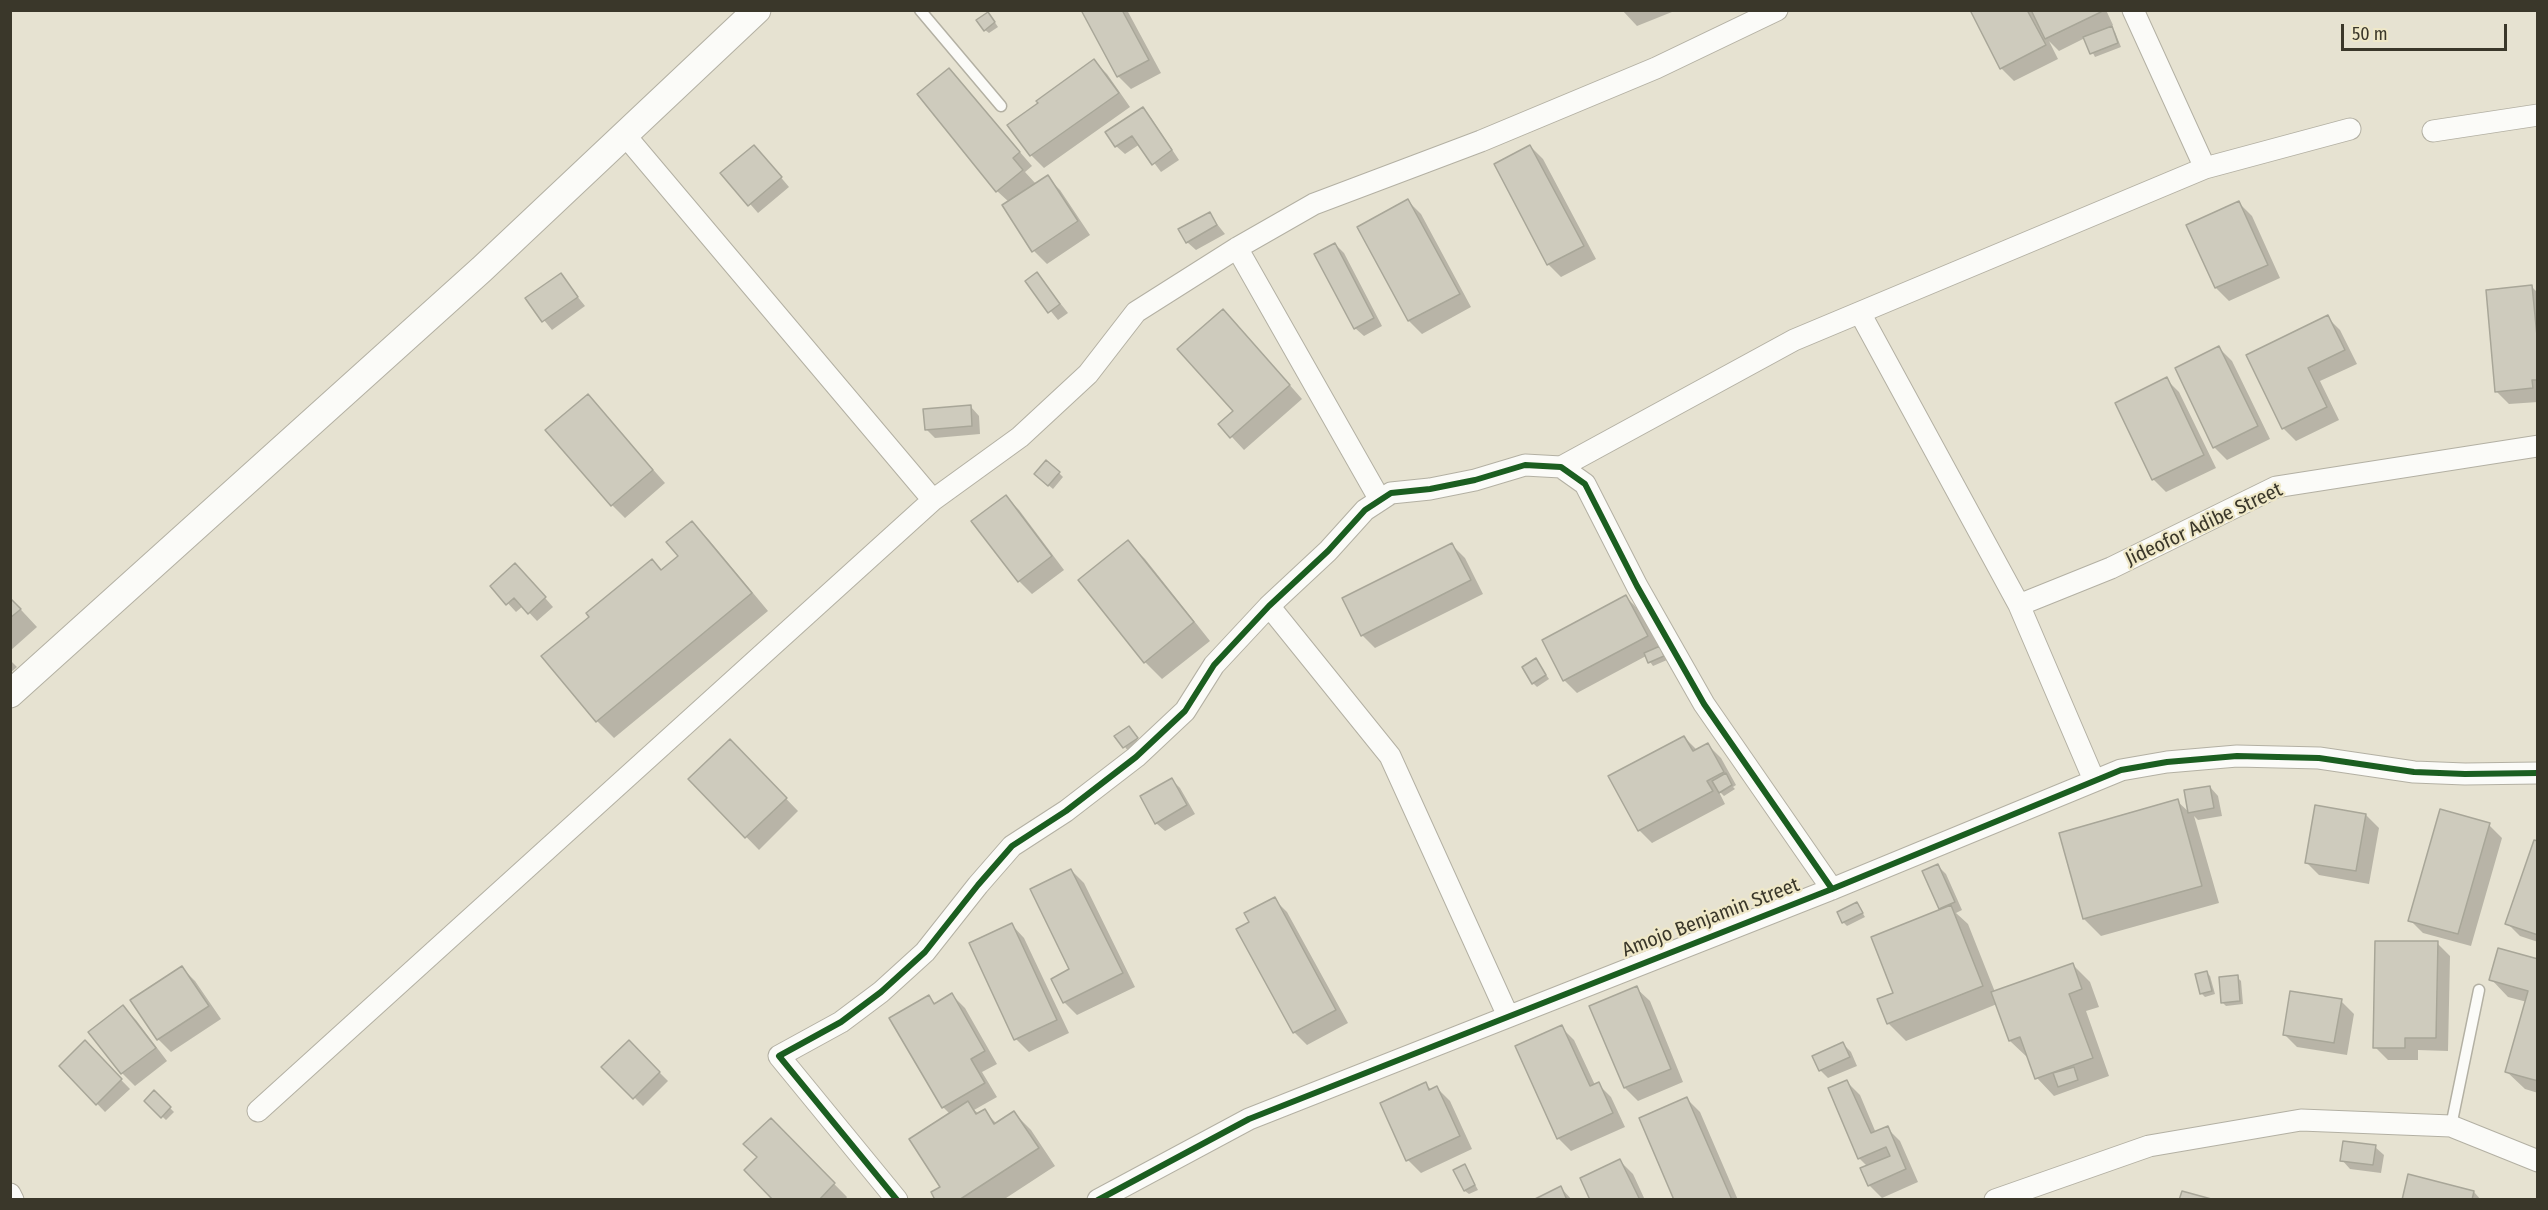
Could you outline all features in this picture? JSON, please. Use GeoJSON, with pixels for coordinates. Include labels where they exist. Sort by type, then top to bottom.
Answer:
{"type":"FeatureCollection","features":[{"type":"Feature","properties":{"kind":"street"},"geometry":{"type":"LineString","coordinates":[[10,694],[473,277],[757,10]]}},
{"type":"Feature","properties":{"kind":"street"},"geometry":{"type":"LineString","coordinates":[[258,1111],[933,500],[1020,437],[1088,374],[1136,312],[1237,248],[1314,204],[1481,141],[1656,68],[1759,15],[1777,10]]}},
{"type":"Feature","properties":{"kind":"street"},"geometry":{"type":"LineString","coordinates":[[2133,10],[2205,168]]}},
{"type":"Feature","properties":{"kind":"street"},"geometry":{"type":"LineString","coordinates":[[2433,131],[2538,115]]}},
{"type":"Feature","properties":{"kind":"street"},"geometry":{"type":"LineString","coordinates":[[897,1200],[779,1056],[841,1022],[881,992],[925,952],[1012,846],[1066,811],[1127,764],[1185,711],[1214,665],[1269,606],[1328,551],[1365,510],[1391,493],[1464,482],[1525,465],[1561,467],[1794,340],[2205,168],[2350,129]]}},
{"type":"Feature","properties":{"kind":"street"},"geometry":{"type":"LineString","coordinates":[[624,134],[933,500]]}},
{"type":"Feature","properties":{"kind":"street"},"geometry":{"type":"LineString","coordinates":[[1237,248],[1380,500]]}},
{"type":"Feature","properties":{"kind":"street"},"geometry":{"type":"LineString","coordinates":[[1860,312],[2019,605],[2094,780]]}},
{"type":"Feature","properties":{"kind":"street","name":"Jideofor Adibe Street"},"geometry":{"type":"LineString","coordinates":[[2019,605],[2111,568],[2276,488],[2538,446]]}},
{"type":"Feature","properties":{"kind":"street"},"geometry":{"type":"LineString","coordinates":[[1561,467],[1585,484],[1637,586],[1704,704],[1832,889]]}},
{"type":"Feature","properties":{"kind":"street"},"geometry":{"type":"LineString","coordinates":[[1269,606],[1390,756],[1508,1016]]}},
{"type":"Feature","properties":{"kind":"street","name":"Amojo Benjamin Street"},"geometry":{"type":"LineString","coordinates":[[1098,1200],[1249,1119],[1832,889],[2094,780],[2143,765],[2237,756],[2319,758],[2414,772],[2538,773]]}},
{"type":"Feature","properties":{"kind":"street"},"geometry":{"type":"LineString","coordinates":[[1995,1200],[2149,1146],[2301,1120],[2451,1126],[2538,1161]]}},
{"type":"Feature","properties":{"kind":"street"},"geometry":{"type":"LineString","coordinates":[[10,1194],[13,1200]]}},
{"type":"Feature","properties":{"kind":"lane"},"geometry":{"type":"LineString","coordinates":[[920,10],[1001,106]]}},
{"type":"Feature","properties":{"kind":"lane"},"geometry":{"type":"LineString","coordinates":[[2451,1126],[2480,990]]}},
{"type":"Feature","properties":{"kind":"building"},"geometry":{"type":"Polygon","coordinates":[[[1081,10],[1122,10],[1149,60],[1117,77],[1081,10]]]}},
{"type":"Feature","properties":{"kind":"building"},"geometry":{"type":"Polygon","coordinates":[[[1970,10],[2027,10],[2046,45],[2000,69],[1970,10]]]}},
{"type":"Feature","properties":{"kind":"building"},"geometry":{"type":"Polygon","coordinates":[[[2031,10],[2100,10],[2101,12],[2045,39],[2031,10]]]}},
{"type":"Feature","properties":{"kind":"building"},"geometry":{"type":"Polygon","coordinates":[[[988,12],[995,22],[984,31],[976,20],[988,12]]]}},
{"type":"Feature","properties":{"kind":"building"},"geometry":{"type":"Polygon","coordinates":[[[2112,26],[2118,43],[2090,54],[2083,37],[2112,26]]]}},
{"type":"Feature","properties":{"kind":"building"},"geometry":{"type":"Polygon","coordinates":[[[1094,59],[1119,93],[1030,156],[1007,125],[1094,59]]]}},
{"type":"Feature","properties":{"kind":"building"},"geometry":{"type":"Polygon","coordinates":[[[949,68],[1020,152],[1013,158],[1023,170],[996,192],[917,94],[949,68]]]}},
{"type":"Feature","properties":{"kind":"building"},"geometry":{"type":"Polygon","coordinates":[[[1143,107],[1172,150],[1152,165],[1132,136],[1115,147],[1105,132],[1143,107]]]}},
{"type":"Feature","properties":{"kind":"building"},"geometry":{"type":"Polygon","coordinates":[[[754,145],[782,177],[748,206],[720,173],[754,145]]]}},
{"type":"Feature","properties":{"kind":"building"},"geometry":{"type":"Polygon","coordinates":[[[1530,145],[1584,246],[1547,265],[1494,164],[1530,145]]]}},
{"type":"Feature","properties":{"kind":"building"},"geometry":{"type":"Polygon","coordinates":[[[1048,175],[1078,221],[1032,252],[1002,205],[1048,175]]]}},
{"type":"Feature","properties":{"kind":"building"},"geometry":{"type":"Polygon","coordinates":[[[1408,199],[1460,294],[1408,321],[1357,227],[1408,199]]]}},
{"type":"Feature","properties":{"kind":"building"},"geometry":{"type":"Polygon","coordinates":[[[2239,201],[2268,265],[2215,288],[2186,225],[2239,201]]]}},
{"type":"Feature","properties":{"kind":"building"},"geometry":{"type":"Polygon","coordinates":[[[1210,212],[1217,225],[1186,243],[1178,229],[1210,212]]]}},
{"type":"Feature","properties":{"kind":"building"},"geometry":{"type":"Polygon","coordinates":[[[1335,243],[1374,318],[1354,329],[1314,254],[1335,243]]]}},
{"type":"Feature","properties":{"kind":"building"},"geometry":{"type":"Polygon","coordinates":[[[1037,272],[1060,304],[1048,313],[1025,281],[1037,272]]]}},
{"type":"Feature","properties":{"kind":"building"},"geometry":{"type":"Polygon","coordinates":[[[561,273],[578,297],[542,322],[525,298],[561,273]]]}},
{"type":"Feature","properties":{"kind":"building"},"geometry":{"type":"Polygon","coordinates":[[[2532,285],[2538,346],[2538,380],[2532,380],[2533,388],[2495,392],[2486,290],[2532,285]]]}},
{"type":"Feature","properties":{"kind":"building"},"geometry":{"type":"Polygon","coordinates":[[[1223,309],[1290,385],[1230,438],[1218,424],[1233,411],[1177,349],[1223,309]]]}},
{"type":"Feature","properties":{"kind":"building"},"geometry":{"type":"Polygon","coordinates":[[[2328,315],[2345,350],[2308,368],[2327,407],[2282,429],[2246,355],[2328,315]]]}},
{"type":"Feature","properties":{"kind":"building"},"geometry":{"type":"Polygon","coordinates":[[[2219,346],[2258,426],[2213,448],[2175,368],[2219,346]]]}},
{"type":"Feature","properties":{"kind":"building"},"geometry":{"type":"Polygon","coordinates":[[[2167,377],[2204,455],[2152,480],[2115,403],[2167,377]]]}},
{"type":"Feature","properties":{"kind":"building"},"geometry":{"type":"Polygon","coordinates":[[[588,394],[653,470],[611,506],[545,430],[588,394]]]}},
{"type":"Feature","properties":{"kind":"building"},"geometry":{"type":"Polygon","coordinates":[[[971,405],[972,426],[925,430],[923,409],[971,405]]]}},
{"type":"Feature","properties":{"kind":"building"},"geometry":{"type":"Polygon","coordinates":[[[1046,460],[1060,472],[1048,486],[1034,474],[1046,460]]]}},
{"type":"Feature","properties":{"kind":"building"},"geometry":{"type":"Polygon","coordinates":[[[1006,495],[1052,556],[1018,582],[971,521],[1006,495]]]}},
{"type":"Feature","properties":{"kind":"building"},"geometry":{"type":"Polygon","coordinates":[[[692,521],[752,593],[596,722],[541,656],[589,617],[586,613],[652,559],[661,570],[678,556],[666,542],[692,521]]]}},
{"type":"Feature","properties":{"kind":"building"},"geometry":{"type":"Polygon","coordinates":[[[1128,540],[1194,622],[1144,663],[1078,580],[1128,540]]]}},
{"type":"Feature","properties":{"kind":"building"},"geometry":{"type":"Polygon","coordinates":[[[1452,543],[1471,580],[1361,636],[1342,598],[1452,543]]]}},
{"type":"Feature","properties":{"kind":"building"},"geometry":{"type":"Polygon","coordinates":[[[515,563],[546,597],[528,614],[514,598],[506,605],[490,586],[515,563]]]}},
{"type":"Feature","properties":{"kind":"building"},"geometry":{"type":"Polygon","coordinates":[[[1626,595],[1648,636],[1563,681],[1542,640],[1626,595]]]}},
{"type":"Feature","properties":{"kind":"building"},"geometry":{"type":"Polygon","coordinates":[[[10,598],[21,609],[10,618],[10,598]]]}},
{"type":"Feature","properties":{"kind":"building"},"geometry":{"type":"Polygon","coordinates":[[[1660,646],[1664,656],[1648,663],[1644,653],[1660,646]]]}},
{"type":"Feature","properties":{"kind":"building"},"geometry":{"type":"Polygon","coordinates":[[[1536,658],[1546,675],[1532,684],[1522,667],[1536,658]]]}},
{"type":"Feature","properties":{"kind":"building"},"geometry":{"type":"Polygon","coordinates":[[[1129,726],[1138,738],[1123,748],[1114,736],[1129,726]]]}},
{"type":"Feature","properties":{"kind":"building"},"geometry":{"type":"Polygon","coordinates":[[[1684,736],[1693,751],[1708,743],[1724,772],[1707,781],[1713,791],[1638,831],[1608,776],[1684,736]]]}},
{"type":"Feature","properties":{"kind":"building"},"geometry":{"type":"Polygon","coordinates":[[[730,739],[787,798],[745,838],[688,779],[730,739]]]}},
{"type":"Feature","properties":{"kind":"building"},"geometry":{"type":"Polygon","coordinates":[[[1726,773],[1732,785],[1719,793],[1712,781],[1726,773]]]}},
{"type":"Feature","properties":{"kind":"building"},"geometry":{"type":"Polygon","coordinates":[[[1172,778],[1187,805],[1155,824],[1140,796],[1172,778]]]}},
{"type":"Feature","properties":{"kind":"building"},"geometry":{"type":"Polygon","coordinates":[[[2210,786],[2214,808],[2188,813],[2184,790],[2210,786]]]}},
{"type":"Feature","properties":{"kind":"building"},"geometry":{"type":"Polygon","coordinates":[[[2178,799],[2202,886],[2083,919],[2059,833],[2178,799]]]}},
{"type":"Feature","properties":{"kind":"building"},"geometry":{"type":"Polygon","coordinates":[[[2315,805],[2366,814],[2356,871],[2305,863],[2315,805]]]}},
{"type":"Feature","properties":{"kind":"building"},"geometry":{"type":"Polygon","coordinates":[[[2440,809],[2490,823],[2458,934],[2408,921],[2440,809]]]}},
{"type":"Feature","properties":{"kind":"building"},"geometry":{"type":"Polygon","coordinates":[[[2534,840],[2538,841],[2538,935],[2505,924],[2534,840]]]}},
{"type":"Feature","properties":{"kind":"building"},"geometry":{"type":"Polygon","coordinates":[[[1938,864],[1955,902],[1939,909],[1922,871],[1938,864]]]}},
{"type":"Feature","properties":{"kind":"building"},"geometry":{"type":"Polygon","coordinates":[[[1071,869],[1123,973],[1063,1003],[1051,979],[1069,969],[1030,889],[1071,869]]]}},
{"type":"Feature","properties":{"kind":"building"},"geometry":{"type":"Polygon","coordinates":[[[1275,897],[1336,1010],[1293,1033],[1236,929],[1249,922],[1244,913],[1275,897]]]}},
{"type":"Feature","properties":{"kind":"building"},"geometry":{"type":"Polygon","coordinates":[[[1857,902],[1863,913],[1842,923],[1837,912],[1857,902]]]}},
{"type":"Feature","properties":{"kind":"building"},"geometry":{"type":"Polygon","coordinates":[[[1951,905],[1983,986],[1887,1024],[1877,999],[1893,993],[1871,937],[1951,905]]]}},
{"type":"Feature","properties":{"kind":"building"},"geometry":{"type":"Polygon","coordinates":[[[1012,923],[1057,1020],[1014,1040],[969,943],[1012,923]]]}},
{"type":"Feature","properties":{"kind":"building"},"geometry":{"type":"Polygon","coordinates":[[[2375,941],[2438,941],[2436,1038],[2405,1038],[2405,1048],[2373,1048],[2375,941]]]}},
{"type":"Feature","properties":{"kind":"building"},"geometry":{"type":"Polygon","coordinates":[[[2498,948],[2538,959],[2538,1081],[2505,1072],[2528,991],[2489,980],[2498,948]]]}},
{"type":"Feature","properties":{"kind":"building"},"geometry":{"type":"Polygon","coordinates":[[[2073,963],[2082,989],[2069,994],[2093,1058],[2035,1079],[2020,1037],[2009,1041],[1991,992],[2073,963]]]}},
{"type":"Feature","properties":{"kind":"building"},"geometry":{"type":"Polygon","coordinates":[[[182,966],[209,1006],[157,1040],[130,1000],[182,966]]]}},
{"type":"Feature","properties":{"kind":"building"},"geometry":{"type":"Polygon","coordinates":[[[2207,971],[2212,991],[2200,994],[2195,974],[2207,971]]]}},
{"type":"Feature","properties":{"kind":"building"},"geometry":{"type":"Polygon","coordinates":[[[2238,975],[2240,1001],[2221,1003],[2219,977],[2238,975]]]}},
{"type":"Feature","properties":{"kind":"building"},"geometry":{"type":"Polygon","coordinates":[[[1637,986],[1671,1069],[1624,1088],[1589,1006],[1637,986]]]}},
{"type":"Feature","properties":{"kind":"building"},"geometry":{"type":"Polygon","coordinates":[[[2290,991],[2342,999],[2334,1043],[2283,1035],[2290,991]]]}},
{"type":"Feature","properties":{"kind":"building"},"geometry":{"type":"Polygon","coordinates":[[[952,993],[985,1051],[971,1059],[985,1083],[942,1108],[889,1018],[929,995],[934,1004],[952,993]]]}},
{"type":"Feature","properties":{"kind":"building"},"geometry":{"type":"Polygon","coordinates":[[[123,1005],[156,1048],[121,1074],[88,1032],[123,1005]]]}},
{"type":"Feature","properties":{"kind":"building"},"geometry":{"type":"Polygon","coordinates":[[[1562,1025],[1590,1086],[1599,1082],[1613,1113],[1557,1139],[1515,1046],[1562,1025]]]}},
{"type":"Feature","properties":{"kind":"building"},"geometry":{"type":"Polygon","coordinates":[[[85,1040],[122,1079],[96,1105],[59,1066],[85,1040]]]}},
{"type":"Feature","properties":{"kind":"building"},"geometry":{"type":"Polygon","coordinates":[[[629,1040],[660,1072],[633,1099],[601,1067],[629,1040]]]}},
{"type":"Feature","properties":{"kind":"building"},"geometry":{"type":"Polygon","coordinates":[[[1843,1042],[1850,1057],[1819,1071],[1812,1056],[1843,1042]]]}},
{"type":"Feature","properties":{"kind":"building"},"geometry":{"type":"Polygon","coordinates":[[[2074,1067],[2078,1080],[2058,1087],[2053,1073],[2074,1067]]]}},
{"type":"Feature","properties":{"kind":"building"},"geometry":{"type":"Polygon","coordinates":[[[1847,1080],[1871,1133],[1888,1126],[1906,1169],[1868,1186],[1860,1168],[1890,1156],[1886,1147],[1858,1159],[1828,1088],[1847,1080]]]}},
{"type":"Feature","properties":{"kind":"building"},"geometry":{"type":"Polygon","coordinates":[[[1426,1082],[1429,1090],[1437,1086],[1460,1136],[1406,1161],[1380,1103],[1426,1082]]]}},
{"type":"Feature","properties":{"kind":"building"},"geometry":{"type":"Polygon","coordinates":[[[154,1090],[171,1107],[161,1118],[144,1101],[154,1090]]]}},
{"type":"Feature","properties":{"kind":"building"},"geometry":{"type":"Polygon","coordinates":[[[1687,1097],[1732,1200],[1674,1200],[1639,1118],[1687,1097]]]}},
{"type":"Feature","properties":{"kind":"building"},"geometry":{"type":"Polygon","coordinates":[[[968,1101],[976,1114],[985,1109],[994,1124],[1014,1111],[1039,1148],[959,1200],[935,1200],[931,1192],[940,1187],[909,1139],[968,1101]]]}},
{"type":"Feature","properties":{"kind":"building"},"geometry":{"type":"Polygon","coordinates":[[[771,1118],[835,1183],[819,1200],[773,1200],[744,1170],[757,1157],[743,1144],[771,1118]]]}},
{"type":"Feature","properties":{"kind":"building"},"geometry":{"type":"Polygon","coordinates":[[[2343,1141],[2376,1145],[2373,1165],[2340,1161],[2343,1141]]]}},
{"type":"Feature","properties":{"kind":"building"},"geometry":{"type":"Polygon","coordinates":[[[1620,1159],[1640,1200],[1590,1200],[1580,1178],[1620,1159]]]}},
{"type":"Feature","properties":{"kind":"building"},"geometry":{"type":"Polygon","coordinates":[[[1465,1164],[1475,1185],[1464,1191],[1453,1170],[1465,1164]]]}},
{"type":"Feature","properties":{"kind":"building"},"geometry":{"type":"Polygon","coordinates":[[[2408,1174],[2474,1191],[2472,1200],[2402,1200],[2408,1174]]]}},
{"type":"Feature","properties":{"kind":"building"},"geometry":{"type":"Polygon","coordinates":[[[1561,1186],[1567,1200],[1533,1200],[1561,1186]]]}},
{"type":"Feature","properties":{"kind":"building"},"geometry":{"type":"Polygon","coordinates":[[[2182,1191],[2215,1200],[2179,1200],[2182,1191]]]}},
{"type":"Feature","properties":{"kind":"cycle path"},"geometry":{"type":"LineString","coordinates":[[897,1200],[779,1056],[841,1022],[881,992],[925,952],[1012,846],[1066,811],[1136,757],[1185,711],[1214,665],[1269,606],[1328,551],[1365,510],[1391,493],[1430,489],[1475,480],[1525,465],[1561,467],[1585,484],[1637,586],[1704,704],[1832,889]]}},
{"type":"Feature","properties":{"kind":"cycle path"},"geometry":{"type":"LineString","coordinates":[[1098,1200],[1249,1119],[1832,889],[2121,770],[2167,762],[2237,756],[2319,758],[2414,772],[2538,773]]}}]}
